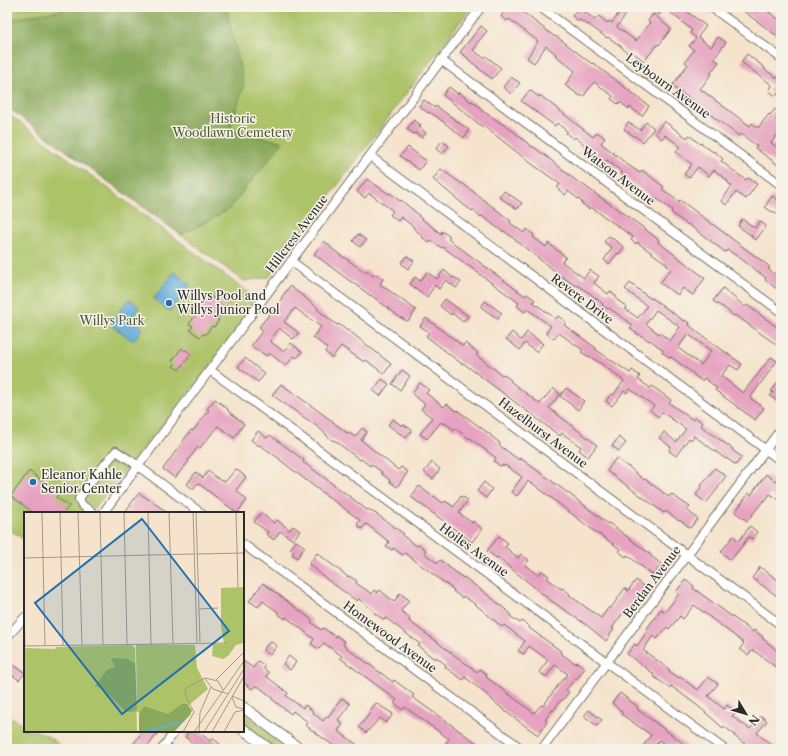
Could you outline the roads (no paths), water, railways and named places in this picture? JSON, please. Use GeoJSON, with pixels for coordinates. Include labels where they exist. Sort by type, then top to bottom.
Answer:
{"type":"FeatureCollection","features":[{"type":"Feature","properties":{"kind":"main road"},"geometry":{"type":"LineString","coordinates":[[244,708],[300,749]]}},
{"type":"Feature","properties":{"kind":"main road"},"geometry":{"type":"LineString","coordinates":[[244,731],[269,749]]}},
{"type":"Feature","properties":{"kind":"street","name":"Hillcrest Avenue"},"geometry":{"type":"LineString","coordinates":[[104,512],[481,7]]}},
{"type":"Feature","properties":{"kind":"street","name":"Leybourn Avenue"},"geometry":{"type":"LineString","coordinates":[[540,7],[781,185]]}},
{"type":"Feature","properties":{"kind":"street"},"geometry":{"type":"LineString","coordinates":[[712,7],[781,58]]}},
{"type":"Feature","properties":{"kind":"street","name":"Watson Avenue"},"geometry":{"type":"LineString","coordinates":[[442,60],[781,312]]}},
{"type":"Feature","properties":{"kind":"street","name":"Revere Drive"},"geometry":{"type":"LineString","coordinates":[[370,156],[781,460]]}},
{"type":"Feature","properties":{"kind":"street","name":"Hazelhurst Avenue"},"geometry":{"type":"LineString","coordinates":[[291,261],[781,625]]}},
{"type":"Feature","properties":{"kind":"street","name":"Hoiles Avenue"},"geometry":{"type":"LineString","coordinates":[[210,370],[724,749]]}},
{"type":"Feature","properties":{"kind":"street","name":"Berdan Avenue"},"geometry":{"type":"LineString","coordinates":[[542,749],[781,429]]}},
{"type":"Feature","properties":{"kind":"street"},"geometry":{"type":"LineString","coordinates":[[92,512],[82,505],[79,499],[88,485],[116,451],[200,512]]}},
{"type":"Feature","properties":{"kind":"street","name":"Homewood Avenue"},"geometry":{"type":"LineString","coordinates":[[244,545],[522,749]]}},
{"type":"Feature","properties":{"kind":"street"},"geometry":{"type":"LineString","coordinates":[[7,638],[24,618]]}},
{"type":"Feature","properties":{"kind":"street"},"geometry":{"type":"LineString","coordinates":[[162,749],[174,732]]}},
{"type":"Feature","properties":{"kind":"water"},"geometry":{"type":"Polygon","coordinates":[[[174,272],[190,285],[170,311],[154,299],[174,272]]]}},
{"type":"Feature","properties":{"kind":"water"},"geometry":{"type":"Polygon","coordinates":[[[129,299],[139,307],[131,318],[143,328],[133,341],[110,324],[129,299]]]}},
{"type":"Feature","properties":{"kind":"place","name":"Willys Pool and Willys Junior Pool"},"geometry":{"type":"Point","coordinates":[169,303]}},
{"type":"Feature","properties":{"kind":"place","name":"Eleanor Kahle Senior Center"},"geometry":{"type":"Point","coordinates":[33,482]}},
{"type":"Feature","properties":{"kind":"park label","name":"Historic Woodlawn Cemetery"},"geometry":{"type":"Point","coordinates":[233,126]}},
{"type":"Feature","properties":{"kind":"park label","name":"Willys Park"},"geometry":{"type":"Point","coordinates":[112,321]}}]}
